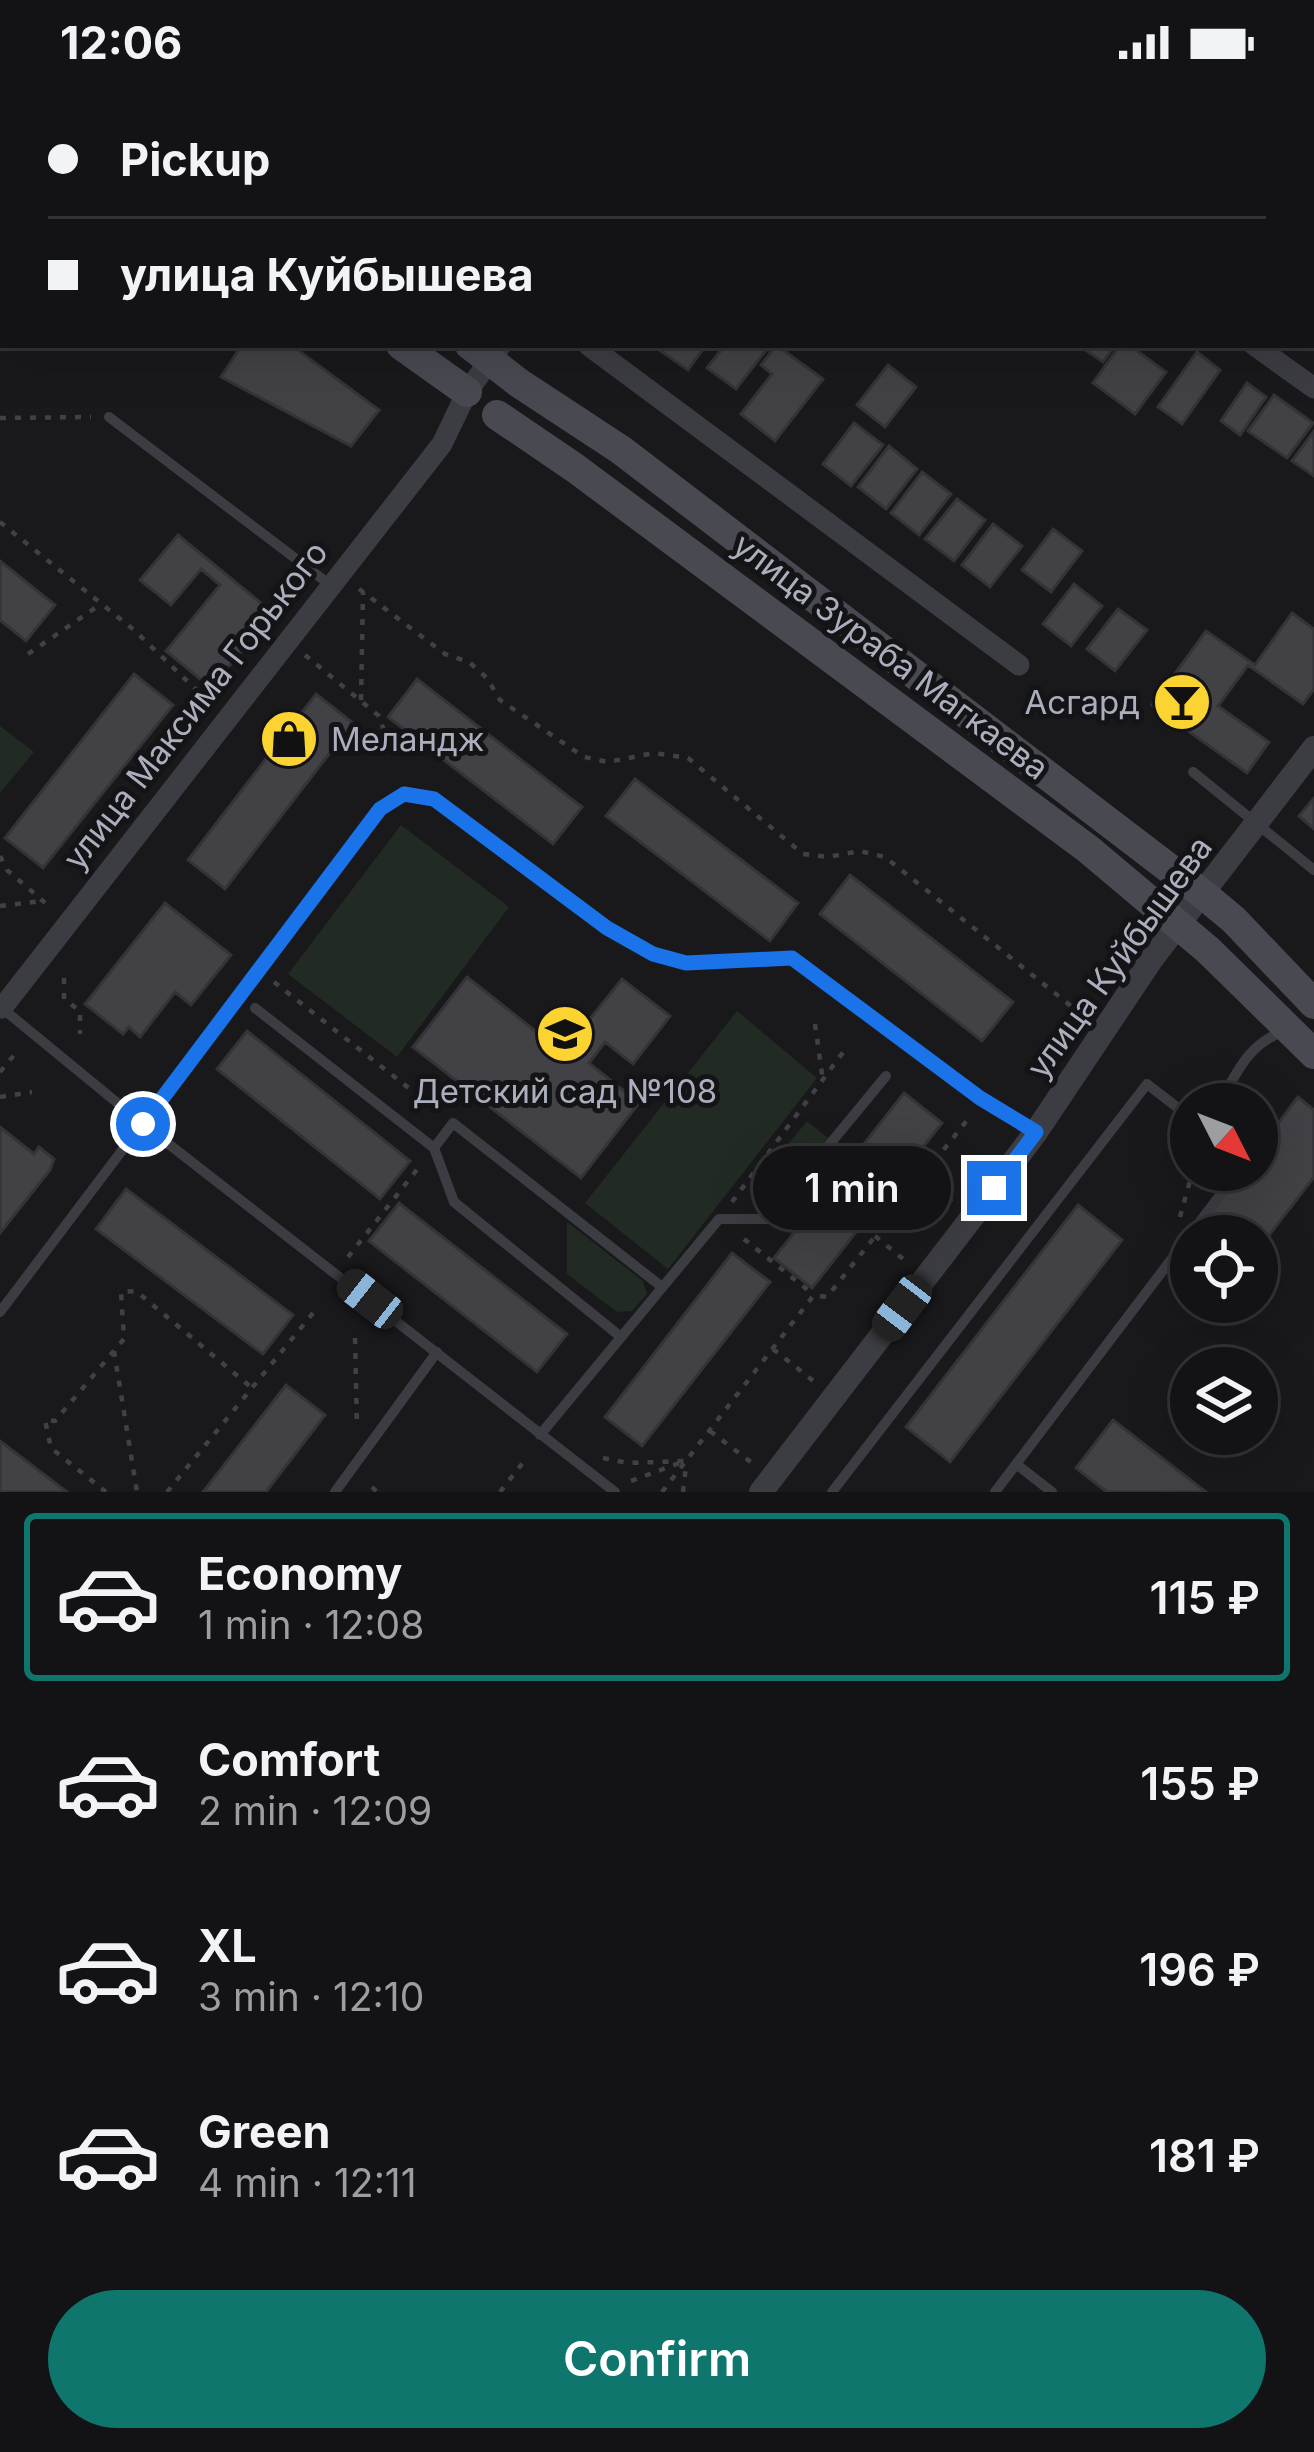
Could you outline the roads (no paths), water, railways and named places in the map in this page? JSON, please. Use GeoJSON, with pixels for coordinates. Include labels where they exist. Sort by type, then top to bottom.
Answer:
{"type":"FeatureCollection","features":[{"type":"Feature","properties":{"kind":"main road","name":"улица Зураба Магкаева"},"geometry":{"type":"LineString","coordinates":[[405,348],[467,392]]}},
{"type":"Feature","properties":{"kind":"main road","name":"улица Зураба Магкаева"},"geometry":{"type":"LineString","coordinates":[[487,350],[1204,896],[1234,920],[1314,1004]]}},
{"type":"Feature","properties":{"kind":"main road","name":"улица Зураба Магкаева"},"geometry":{"type":"LineString","coordinates":[[497,415],[1016,793],[1180,927],[1314,1054]]}},
{"type":"Feature","properties":{"kind":"street"},"geometry":{"type":"LineString","coordinates":[[592,348],[1019,664]]}},
{"type":"Feature","properties":{"kind":"street"},"geometry":{"type":"LineString","coordinates":[[1258,348],[1314,388]]}},
{"type":"Feature","properties":{"kind":"street","name":"улица Максима Горького"},"geometry":{"type":"LineString","coordinates":[[1,1008],[339,583],[442,444],[487,350]]}},
{"type":"Feature","properties":{"kind":"street","name":"улица Зураба Магкаева"},"geometry":{"type":"LineString","coordinates":[[467,392],[497,415]]}},
{"type":"Feature","properties":{"kind":"street","name":"улица Куйбышева"},"geometry":{"type":"LineString","coordinates":[[761,1492],[1036,1132],[1102,1030],[1314,748]]}},
{"type":"Feature","properties":{"kind":"lane"},"geometry":{"type":"LineString","coordinates":[[109,417],[339,583]]}},
{"type":"Feature","properties":{"kind":"lane"},"geometry":{"type":"LineString","coordinates":[[1193,772],[1314,870]]}},
{"type":"Feature","properties":{"kind":"lane"},"geometry":{"type":"LineString","coordinates":[[0,1312],[380,809],[404,794],[434,799],[607,928],[653,954],[686,963],[792,958],[980,1098],[1036,1132]]}},
{"type":"Feature","properties":{"kind":"lane"},"geometry":{"type":"LineString","coordinates":[[1,1008],[615,1492]]}},
{"type":"Feature","properties":{"kind":"lane"},"geometry":{"type":"LineString","coordinates":[[255,1008],[434,1148],[454,1202],[621,1337]]}},
{"type":"Feature","properties":{"kind":"lane"},"geometry":{"type":"LineString","coordinates":[[1230,1083],[1260,1039],[1287,1030]]}},
{"type":"Feature","properties":{"kind":"lane"},"geometry":{"type":"LineString","coordinates":[[540,1436],[719,1219],[768,1219],[886,1076]]}},
{"type":"Feature","properties":{"kind":"lane"},"geometry":{"type":"LineString","coordinates":[[832,1492],[1147,1084],[1170,1102]]}},
{"type":"Feature","properties":{"kind":"lane"},"geometry":{"type":"LineString","coordinates":[[434,1148],[453,1123],[662,1287]]}},
{"type":"Feature","properties":{"kind":"lane"},"geometry":{"type":"LineString","coordinates":[[994,1492],[1223,1191]]}},
{"type":"Feature","properties":{"kind":"lane"},"geometry":{"type":"LineString","coordinates":[[335,1492],[436,1352]]}},
{"type":"Feature","properties":{"kind":"lane"},"geometry":{"type":"LineString","coordinates":[[1016,1464],[1052,1492]]}},
{"type":"Feature","properties":{"kind":"place","name":"Асгард"},"geometry":{"type":"Point","coordinates":[1182,702]}},
{"type":"Feature","properties":{"kind":"place","name":"Меландж"},"geometry":{"type":"Point","coordinates":[289,739]}},
{"type":"Feature","properties":{"kind":"place","name":"Детский сад №108"},"geometry":{"type":"Point","coordinates":[565,1034]}}]}
